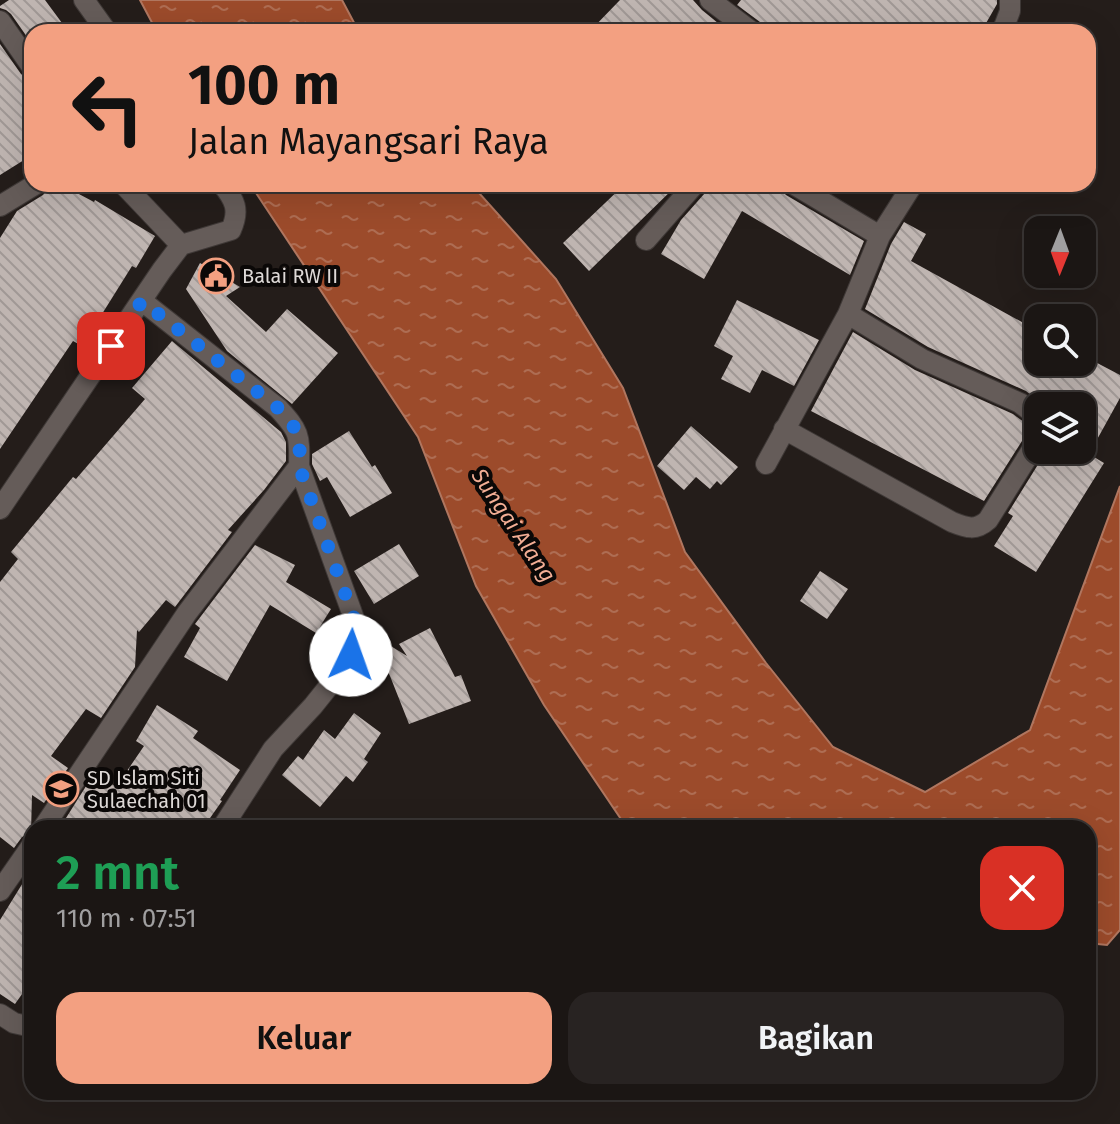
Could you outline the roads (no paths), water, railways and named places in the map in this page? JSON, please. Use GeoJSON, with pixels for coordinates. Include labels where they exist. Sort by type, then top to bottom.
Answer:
{"type":"FeatureCollection","features":[{"type":"Feature","properties":{"kind":"street"},"geometry":{"type":"LineString","coordinates":[[84,0],[101,24]]}},
{"type":"Feature","properties":{"kind":"street"},"geometry":{"type":"LineString","coordinates":[[710,0],[742,24]]}},
{"type":"Feature","properties":{"kind":"street"},"geometry":{"type":"LineString","coordinates":[[1005,24],[1010,0]]}},
{"type":"Feature","properties":{"kind":"street"},"geometry":{"type":"LineString","coordinates":[[0,21],[24,56]]}},
{"type":"Feature","properties":{"kind":"street"},"geometry":{"type":"LineString","coordinates":[[0,206],[24,191]]}},
{"type":"Feature","properties":{"kind":"street"},"geometry":{"type":"LineString","coordinates":[[131,192],[181,245]]}},
{"type":"Feature","properties":{"kind":"street"},"geometry":{"type":"LineString","coordinates":[[0,509],[181,245],[231,230],[236,207],[227,192]]}},
{"type":"Feature","properties":{"kind":"street"},"geometry":{"type":"LineString","coordinates":[[646,240],[688,192]]}},
{"type":"Feature","properties":{"kind":"street"},"geometry":{"type":"LineString","coordinates":[[806,192],[880,236]]}},
{"type":"Feature","properties":{"kind":"street"},"geometry":{"type":"LineString","coordinates":[[766,464],[848,314],[880,236],[908,192]]}},
{"type":"Feature","properties":{"kind":"street"},"geometry":{"type":"LineString","coordinates":[[142,301],[278,408],[296,429],[300,444],[299,466],[356,624],[351,655],[341,671],[273,749],[227,820]]}},
{"type":"Feature","properties":{"kind":"street"},"geometry":{"type":"LineString","coordinates":[[848,314],[922,359],[1024,406]]}},
{"type":"Feature","properties":{"kind":"street"},"geometry":{"type":"LineString","coordinates":[[784,429],[952,522],[973,528],[988,520],[1024,462]]}},
{"type":"Feature","properties":{"kind":"street"},"geometry":{"type":"LineString","coordinates":[[48,820],[187,613],[299,466]]}},
{"type":"Feature","properties":{"kind":"street"},"geometry":{"type":"LineString","coordinates":[[0,891],[24,856]]}},
{"type":"Feature","properties":{"kind":"street"},"geometry":{"type":"LineString","coordinates":[[0,1014],[24,1025]]}},
{"type":"Feature","properties":{"kind":"water"},"geometry":{"type":"Polygon","coordinates":[[[140,0],[342,0],[355,24],[153,24],[140,0]]]}},
{"type":"Feature","properties":{"kind":"water","name":"Sungai Alang"},"geometry":{"type":"Polygon","coordinates":[[[255,192],[478,192],[556,279],[623,388],[685,552],[766,663],[833,747],[925,792],[1030,730],[1120,486],[1120,930],[1107,945],[1096,944],[1096,820],[622,820],[544,705],[476,586],[418,437],[255,192]]]}},
{"type":"Feature","properties":{"kind":"place","name":"Balai RW II"},"geometry":{"type":"Point","coordinates":[216,276]}},
{"type":"Feature","properties":{"kind":"place","name":"SD Islam Siti Sulaechah 01"},"geometry":{"type":"Point","coordinates":[61,789]}}]}
